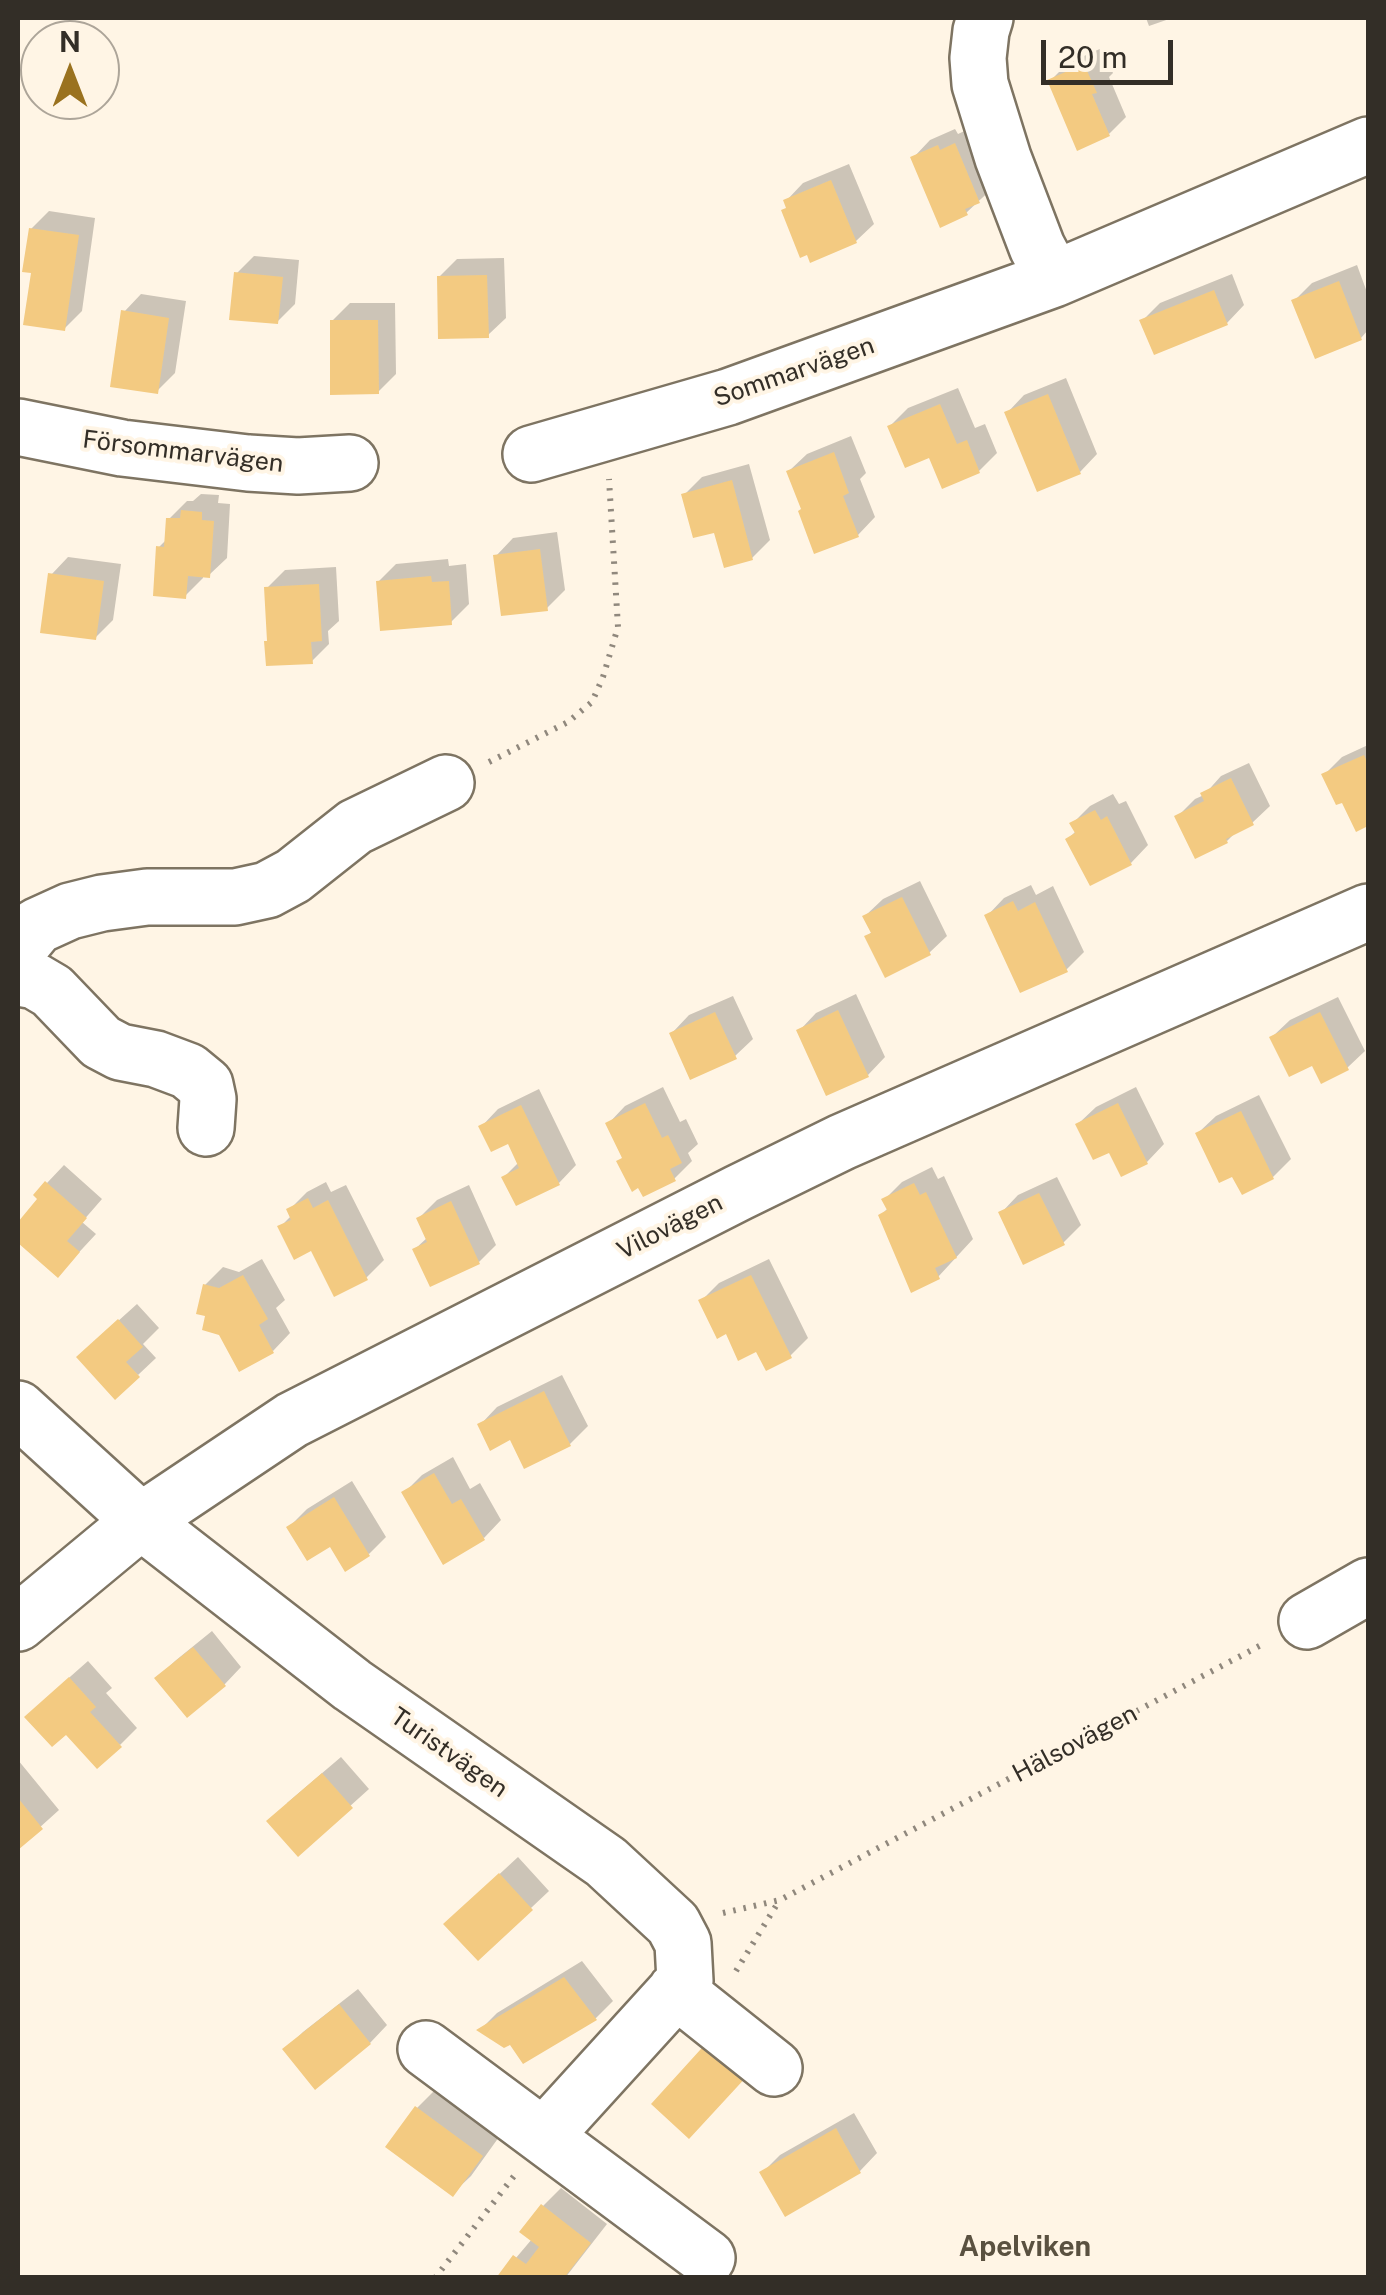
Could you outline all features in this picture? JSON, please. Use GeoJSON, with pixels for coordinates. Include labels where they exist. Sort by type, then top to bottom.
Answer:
{"type":"FeatureCollection","features":[{"type":"Feature","properties":{"kind":"street"},"geometry":{"type":"LineString","coordinates":[[985,18],[978,58],[980,84],[1003,158],[1037,247],[1054,279]]}},
{"type":"Feature","properties":{"kind":"street","name":"Sommarvägen"},"geometry":{"type":"LineString","coordinates":[[531,454],[728,396],[1054,279],[1368,145]]}},
{"type":"Feature","properties":{"kind":"street","name":"Försommarvägen"},"geometry":{"type":"LineString","coordinates":[[18,427],[122,448],[248,464],[350,463]]}},
{"type":"Feature","properties":{"kind":"street"},"geometry":{"type":"LineString","coordinates":[[24,921],[148,897],[235,896],[267,890],[293,876],[356,828],[446,783]]}},
{"type":"Feature","properties":{"kind":"street","name":"Vilovägen"},"geometry":{"type":"LineString","coordinates":[[18,1623],[142,1522],[292,1420],[842,1142],[1368,912]]}},
{"type":"Feature","properties":{"kind":"street"},"geometry":{"type":"LineString","coordinates":[[18,978],[36,981],[52,991],[101,1042],[120,1052],[188,1071],[204,1084],[208,1100],[206,1128]]}},
{"type":"Feature","properties":{"kind":"street","name":"Turistvägen"},"geometry":{"type":"LineString","coordinates":[[18,1410],[142,1522],[352,1685],[606,1862],[673,1924],[683,1943],[690,2002]]}},
{"type":"Feature","properties":{"kind":"street"},"geometry":{"type":"LineString","coordinates":[[1307,1621],[1368,1586]]}},
{"type":"Feature","properties":{"kind":"street"},"geometry":{"type":"LineString","coordinates":[[544,2136],[690,2002],[774,2068]]}},
{"type":"Feature","properties":{"kind":"street"},"geometry":{"type":"LineString","coordinates":[[426,2049],[707,2258]]}},
{"type":"Feature","properties":{"kind":"path"},"geometry":{"type":"LineString","coordinates":[[446,783],[568,722],[592,702],[618,627],[606,433]]}},
{"type":"Feature","properties":{"kind":"path","name":"Hälsovägen"},"geometry":{"type":"LineString","coordinates":[[690,2002],[741,1964],[780,1900],[1307,1621]]}},
{"type":"Feature","properties":{"kind":"path"},"geometry":{"type":"LineString","coordinates":[[435,2278],[544,2136]]}},
{"type":"Feature","properties":{"kind":"building"},"geometry":{"type":"Polygon","coordinates":[[[1084,64],[1110,136],[1077,151],[1047,80],[1084,64]]]}},
{"type":"Feature","properties":{"kind":"building"},"geometry":{"type":"Polygon","coordinates":[[[955,143],[980,203],[965,209],[968,215],[940,228],[910,157],[938,145],[940,150],[955,143]]]}},
{"type":"Feature","properties":{"kind":"building"},"geometry":{"type":"Polygon","coordinates":[[[831,180],[857,243],[810,263],[807,255],[800,258],[781,210],[786,208],[783,200],[831,180]]]}},
{"type":"Feature","properties":{"kind":"building"},"geometry":{"type":"Polygon","coordinates":[[[29,228],[79,235],[65,331],[23,325],[31,273],[22,272],[29,228]]]}},
{"type":"Feature","properties":{"kind":"building"},"geometry":{"type":"Polygon","coordinates":[[[234,272],[283,277],[278,324],[229,320],[234,272]]]}},
{"type":"Feature","properties":{"kind":"building"},"geometry":{"type":"Polygon","coordinates":[[[487,275],[489,338],[438,339],[437,276],[487,275]]]}},
{"type":"Feature","properties":{"kind":"building"},"geometry":{"type":"Polygon","coordinates":[[[1339,281],[1362,340],[1315,359],[1291,300],[1339,281]]]}},
{"type":"Feature","properties":{"kind":"building"},"geometry":{"type":"Polygon","coordinates":[[[1214,290],[1228,325],[1154,355],[1139,320],[1214,290]]]}},
{"type":"Feature","properties":{"kind":"building"},"geometry":{"type":"Polygon","coordinates":[[[121,310],[169,318],[158,394],[110,387],[121,310]]]}},
{"type":"Feature","properties":{"kind":"building"},"geometry":{"type":"Polygon","coordinates":[[[330,320],[378,320],[379,394],[330,395],[330,320]]]}},
{"type":"Feature","properties":{"kind":"building"},"geometry":{"type":"Polygon","coordinates":[[[1048,394],[1081,474],[1037,492],[1004,412],[1048,394]]]}},
{"type":"Feature","properties":{"kind":"building"},"geometry":{"type":"Polygon","coordinates":[[[940,404],[957,444],[967,440],[980,473],[942,489],[929,458],[905,468],[887,426],[940,404]]]}},
{"type":"Feature","properties":{"kind":"building"},"geometry":{"type":"Polygon","coordinates":[[[834,452],[849,493],[843,496],[859,537],[814,554],[786,471],[834,452]]]}},
{"type":"Feature","properties":{"kind":"building"},"geometry":{"type":"Polygon","coordinates":[[[732,480],[753,560],[724,568],[714,533],[693,538],[681,494],[732,480]]]}},
{"type":"Feature","properties":{"kind":"building"},"geometry":{"type":"Polygon","coordinates":[[[181,510],[202,512],[202,520],[214,521],[210,578],[188,576],[186,599],[153,596],[156,546],[164,547],[166,518],[180,518],[181,510]]]}},
{"type":"Feature","properties":{"kind":"building"},"geometry":{"type":"Polygon","coordinates":[[[540,549],[548,611],[501,616],[493,555],[540,549]]]}},
{"type":"Feature","properties":{"kind":"building"},"geometry":{"type":"Polygon","coordinates":[[[48,573],[104,581],[96,640],[40,633],[48,573]]]}},
{"type":"Feature","properties":{"kind":"building"},"geometry":{"type":"Polygon","coordinates":[[[431,576],[432,582],[449,581],[452,625],[380,631],[376,581],[431,576]]]}},
{"type":"Feature","properties":{"kind":"building"},"geometry":{"type":"Polygon","coordinates":[[[319,584],[322,641],[311,642],[313,664],[266,666],[264,587],[319,584]]]}},
{"type":"Feature","properties":{"kind":"building"},"geometry":{"type":"Polygon","coordinates":[[[1364,755],[1368,764],[1368,826],[1356,832],[1342,803],[1336,805],[1321,774],[1364,755]]]}},
{"type":"Feature","properties":{"kind":"building"},"geometry":{"type":"Polygon","coordinates":[[[1231,778],[1254,825],[1195,859],[1174,816],[1204,801],[1200,793],[1231,778]]]}},
{"type":"Feature","properties":{"kind":"building"},"geometry":{"type":"Polygon","coordinates":[[[1095,810],[1101,820],[1107,816],[1132,865],[1090,886],[1065,839],[1075,833],[1069,823],[1095,810]]]}},
{"type":"Feature","properties":{"kind":"building"},"geometry":{"type":"Polygon","coordinates":[[[902,897],[931,955],[885,978],[864,936],[871,933],[862,916],[902,897]]]}},
{"type":"Feature","properties":{"kind":"building"},"geometry":{"type":"Polygon","coordinates":[[[1013,901],[1018,911],[1035,902],[1068,972],[1020,993],[984,915],[1013,901]]]}},
{"type":"Feature","properties":{"kind":"building"},"geometry":{"type":"Polygon","coordinates":[[[838,1010],[869,1077],[826,1096],[796,1030],[838,1010]]]}},
{"type":"Feature","properties":{"kind":"building"},"geometry":{"type":"Polygon","coordinates":[[[715,1012],[737,1059],[690,1080],[669,1033],[715,1012]]]}},
{"type":"Feature","properties":{"kind":"building"},"geometry":{"type":"Polygon","coordinates":[[[1320,1012],[1349,1070],[1321,1084],[1312,1066],[1289,1077],[1269,1037],[1320,1012]]]}},
{"type":"Feature","properties":{"kind":"building"},"geometry":{"type":"Polygon","coordinates":[[[645,1103],[662,1138],[668,1135],[682,1163],[670,1169],[676,1181],[643,1197],[638,1188],[632,1192],[616,1161],[622,1158],[605,1123],[645,1103]]]}},
{"type":"Feature","properties":{"kind":"building"},"geometry":{"type":"Polygon","coordinates":[[[1118,1103],[1148,1164],[1121,1177],[1109,1153],[1093,1160],[1075,1124],[1118,1103]]]}},
{"type":"Feature","properties":{"kind":"building"},"geometry":{"type":"Polygon","coordinates":[[[521,1105],[560,1185],[516,1206],[501,1177],[519,1168],[508,1144],[491,1152],[478,1126],[521,1105]]]}},
{"type":"Feature","properties":{"kind":"building"},"geometry":{"type":"Polygon","coordinates":[[[1241,1111],[1274,1179],[1242,1195],[1232,1177],[1219,1183],[1195,1133],[1241,1111]]]}},
{"type":"Feature","properties":{"kind":"building"},"geometry":{"type":"Polygon","coordinates":[[[45,1181],[87,1218],[67,1241],[80,1252],[58,1278],[18,1243],[18,1222],[37,1199],[33,1195],[45,1181]]]}},
{"type":"Feature","properties":{"kind":"building"},"geometry":{"type":"Polygon","coordinates":[[[914,1183],[920,1195],[926,1192],[957,1258],[935,1268],[940,1279],[911,1293],[878,1215],[887,1210],[881,1199],[914,1183]]]}},
{"type":"Feature","properties":{"kind":"building"},"geometry":{"type":"Polygon","coordinates":[[[1039,1193],[1065,1245],[1023,1265],[998,1212],[1039,1193]]]}},
{"type":"Feature","properties":{"kind":"building"},"geometry":{"type":"Polygon","coordinates":[[[308,1198],[313,1208],[328,1200],[368,1280],[334,1297],[311,1251],[294,1260],[277,1226],[291,1220],[286,1209],[308,1198]]]}},
{"type":"Feature","properties":{"kind":"building"},"geometry":{"type":"Polygon","coordinates":[[[451,1201],[480,1264],[430,1287],[412,1249],[427,1242],[416,1218],[451,1201]]]}},
{"type":"Feature","properties":{"kind":"building"},"geometry":{"type":"Polygon","coordinates":[[[243,1275],[268,1319],[259,1325],[274,1353],[239,1372],[219,1335],[202,1330],[205,1316],[196,1314],[203,1284],[219,1288],[243,1275]]]}},
{"type":"Feature","properties":{"kind":"building"},"geometry":{"type":"Polygon","coordinates":[[[751,1275],[792,1358],[766,1371],[756,1352],[738,1361],[726,1334],[717,1339],[698,1300],[751,1275]]]}},
{"type":"Feature","properties":{"kind":"building"},"geometry":{"type":"Polygon","coordinates":[[[118,1319],[143,1347],[126,1362],[140,1377],[115,1400],[76,1357],[118,1319]]]}},
{"type":"Feature","properties":{"kind":"building"},"geometry":{"type":"Polygon","coordinates":[[[544,1391],[571,1446],[524,1469],[510,1440],[490,1451],[477,1424],[544,1391]]]}},
{"type":"Feature","properties":{"kind":"building"},"geometry":{"type":"Polygon","coordinates":[[[434,1473],[452,1504],[461,1499],[485,1540],[443,1565],[401,1492],[434,1473]]]}},
{"type":"Feature","properties":{"kind":"building"},"geometry":{"type":"Polygon","coordinates":[[[334,1497],[370,1556],[345,1572],[330,1547],[307,1561],[286,1527],[334,1497]]]}},
{"type":"Feature","properties":{"kind":"building"},"geometry":{"type":"Polygon","coordinates":[[[193,1647],[226,1686],[187,1718],[154,1678],[193,1647]]]}},
{"type":"Feature","properties":{"kind":"building"},"geometry":{"type":"Polygon","coordinates":[[[69,1677],[96,1707],[90,1712],[122,1747],[97,1769],[66,1735],[52,1747],[24,1717],[69,1677]]]}},
{"type":"Feature","properties":{"kind":"building"},"geometry":{"type":"Polygon","coordinates":[[[322,1773],[353,1808],[298,1857],[266,1821],[322,1773]]]}},
{"type":"Feature","properties":{"kind":"building"},"geometry":{"type":"Polygon","coordinates":[[[18,1798],[43,1829],[18,1850],[18,1798]]]}},
{"type":"Feature","properties":{"kind":"building"},"geometry":{"type":"Polygon","coordinates":[[[499,1873],[533,1910],[478,1961],[443,1924],[499,1873]]]}},
{"type":"Feature","properties":{"kind":"building"},"geometry":{"type":"Polygon","coordinates":[[[564,1977],[597,2020],[523,2064],[510,2045],[504,2048],[476,2030],[564,1977]]]}},
{"type":"Feature","properties":{"kind":"building"},"geometry":{"type":"Polygon","coordinates":[[[339,2004],[371,2044],[315,2090],[282,2049],[339,2004]]]}},
{"type":"Feature","properties":{"kind":"building"},"geometry":{"type":"Polygon","coordinates":[[[710,2039],[749,2074],[689,2139],[651,2104],[710,2039]]]}},
{"type":"Feature","properties":{"kind":"building"},"geometry":{"type":"Polygon","coordinates":[[[415,2106],[483,2156],[453,2197],[385,2147],[415,2106]]]}},
{"type":"Feature","properties":{"kind":"building"},"geometry":{"type":"Polygon","coordinates":[[[836,2128],[861,2173],[785,2217],[759,2172],[836,2128]]]}},
{"type":"Feature","properties":{"kind":"building"},"geometry":{"type":"Polygon","coordinates":[[[541,2204],[591,2243],[564,2278],[496,2278],[513,2255],[526,2264],[539,2247],[519,2232],[541,2204]]]}},
{"type":"Feature","properties":{"kind":"district","name":"Apelviken"},"geometry":{"type":"Point","coordinates":[1025,2247]}}]}
